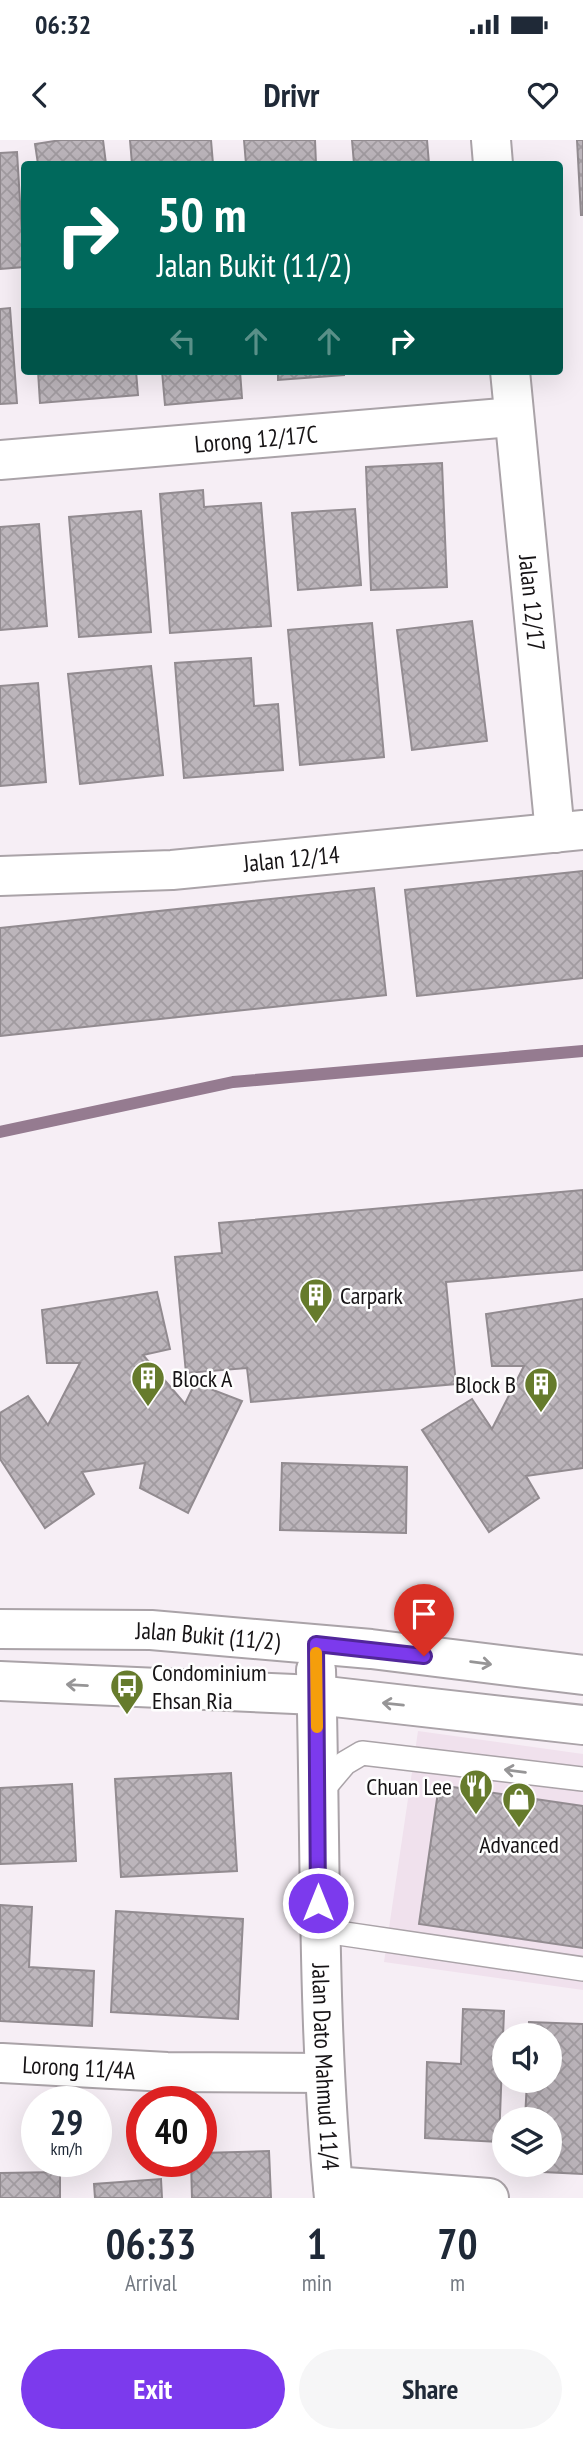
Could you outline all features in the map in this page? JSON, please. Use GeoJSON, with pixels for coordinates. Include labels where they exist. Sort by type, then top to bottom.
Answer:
{"type":"FeatureCollection","features":[{"type":"Feature","properties":{"kind":"street"},"geometry":{"type":"LineString","coordinates":[[491,140],[493,161]]}},
{"type":"Feature","properties":{"kind":"street","name":"Jalan 12/17"},"geometry":{"type":"LineString","coordinates":[[510,375],[513,417],[569,831]]}},
{"type":"Feature","properties":{"kind":"street","name":"Lorong 12/17C"},"geometry":{"type":"LineString","coordinates":[[0,460],[513,417]]}},
{"type":"Feature","properties":{"kind":"street","name":"Jalan 12/14"},"geometry":{"type":"LineString","coordinates":[[0,876],[172,870],[569,831]]}},
{"type":"Feature","properties":{"kind":"street","name":"Jalan Bukit (11/2)"},"geometry":{"type":"LineString","coordinates":[[0,1629],[151,1630],[316,1644],[583,1675]]}},
{"type":"Feature","properties":{"kind":"street","name":"Jalan Dato Mahmud 11/4"},"geometry":{"type":"LineString","coordinates":[[316,1644],[318,1930],[323,2073],[333,2192]]}},
{"type":"Feature","properties":{"kind":"street"},"geometry":{"type":"LineString","coordinates":[[0,1681],[317,1695],[583,1725]]}},
{"type":"Feature","properties":{"kind":"street","name":"Lorong 11/4A"},"geometry":{"type":"LineString","coordinates":[[2,2063],[167,2072],[323,2073]]}},
{"type":"Feature","properties":{"kind":"street"},"geometry":{"type":"LineString","coordinates":[[333,2192],[489,2198]]}},
{"type":"Feature","properties":{"kind":"lane"},"geometry":{"type":"LineString","coordinates":[[317,1795],[345,1763],[362,1753],[583,1779]]}},
{"type":"Feature","properties":{"kind":"lane"},"geometry":{"type":"LineString","coordinates":[[318,1930],[583,1969]]}},
{"type":"Feature","properties":{"kind":"shaded area"},"geometry":{"type":"Polygon","coordinates":[[[418,1731],[583,1754],[583,1990],[384,1962],[418,1731]]]}},
{"type":"Feature","properties":{"kind":"building"},"geometry":{"type":"Polygon","coordinates":[[[61,140],[103,140],[106,161],[38,161],[35,144],[61,140]]]}},
{"type":"Feature","properties":{"kind":"building"},"geometry":{"type":"Polygon","coordinates":[[[130,140],[211,140],[213,161],[132,161],[130,140]]]}},
{"type":"Feature","properties":{"kind":"building"},"geometry":{"type":"Polygon","coordinates":[[[244,140],[315,140],[316,161],[246,161],[244,140]]]}},
{"type":"Feature","properties":{"kind":"building"},"geometry":{"type":"Polygon","coordinates":[[[352,140],[427,140],[429,161],[354,161],[352,140]]]}},
{"type":"Feature","properties":{"kind":"building"},"geometry":{"type":"Polygon","coordinates":[[[577,140],[583,140],[583,215],[581,215],[577,140]]]}},
{"type":"Feature","properties":{"kind":"building"},"geometry":{"type":"Polygon","coordinates":[[[17,152],[21,267],[0,269],[0,153],[17,152]]]}},
{"type":"Feature","properties":{"kind":"building"},"geometry":{"type":"Polygon","coordinates":[[[10,308],[17,403],[0,404],[0,309],[10,308]]]}},
{"type":"Feature","properties":{"kind":"building"},"geometry":{"type":"Polygon","coordinates":[[[38,375],[136,375],[138,395],[40,403],[38,375]]]}},
{"type":"Feature","properties":{"kind":"building"},"geometry":{"type":"Polygon","coordinates":[[[162,375],[240,375],[242,398],[165,405],[162,375]]]}},
{"type":"Feature","properties":{"kind":"building"},"geometry":{"type":"Polygon","coordinates":[[[278,375],[344,375],[278,380],[278,375]]]}},
{"type":"Feature","properties":{"kind":"building"},"geometry":{"type":"Polygon","coordinates":[[[442,463],[447,587],[371,590],[366,467],[442,463]]]}},
{"type":"Feature","properties":{"kind":"building"},"geometry":{"type":"Polygon","coordinates":[[[203,490],[204,507],[261,503],[271,626],[170,633],[160,494],[203,490]]]}},
{"type":"Feature","properties":{"kind":"building"},"geometry":{"type":"Polygon","coordinates":[[[355,509],[361,585],[298,590],[292,513],[355,509]]]}},
{"type":"Feature","properties":{"kind":"building"},"geometry":{"type":"Polygon","coordinates":[[[141,511],[151,632],[79,637],[69,517],[141,511]]]}},
{"type":"Feature","properties":{"kind":"building"},"geometry":{"type":"Polygon","coordinates":[[[39,524],[47,626],[0,630],[0,527],[39,524]]]}},
{"type":"Feature","properties":{"kind":"building"},"geometry":{"type":"Polygon","coordinates":[[[472,621],[487,741],[412,750],[397,630],[472,621]]]}},
{"type":"Feature","properties":{"kind":"building"},"geometry":{"type":"Polygon","coordinates":[[[372,623],[384,757],[300,765],[288,630],[372,623]]]}},
{"type":"Feature","properties":{"kind":"building"},"geometry":{"type":"Polygon","coordinates":[[[251,658],[254,706],[278,704],[283,770],[184,778],[175,663],[251,658]]]}},
{"type":"Feature","properties":{"kind":"building"},"geometry":{"type":"Polygon","coordinates":[[[151,666],[163,775],[80,784],[68,674],[151,666]]]}},
{"type":"Feature","properties":{"kind":"building"},"geometry":{"type":"Polygon","coordinates":[[[38,683],[46,782],[0,786],[0,686],[38,683]]]}},
{"type":"Feature","properties":{"kind":"building"},"geometry":{"type":"Polygon","coordinates":[[[583,871],[583,978],[417,996],[405,890],[583,871]]]}},
{"type":"Feature","properties":{"kind":"building"},"geometry":{"type":"Polygon","coordinates":[[[374,888],[386,995],[0,1036],[0,928],[374,888]]]}},
{"type":"Feature","properties":{"kind":"building","name":"Carpark"},"geometry":{"type":"Polygon","coordinates":[[[583,1190],[583,1270],[446,1282],[456,1384],[251,1402],[247,1368],[186,1373],[175,1257],[222,1253],[219,1223],[583,1190]]]}},
{"type":"Feature","properties":{"kind":"building","name":"Block A"},"geometry":{"type":"Polygon","coordinates":[[[157,1292],[170,1349],[143,1355],[185,1404],[195,1383],[242,1401],[188,1513],[140,1488],[145,1463],[82,1472],[94,1494],[45,1528],[0,1459],[0,1413],[28,1396],[48,1425],[80,1363],[47,1363],[42,1310],[157,1292]]]}},
{"type":"Feature","properties":{"kind":"building","name":"Block B"},"geometry":{"type":"Polygon","coordinates":[[[583,1299],[583,1468],[526,1476],[539,1498],[489,1532],[422,1430],[472,1399],[492,1429],[524,1366],[492,1366],[486,1314],[583,1299]]]}},
{"type":"Feature","properties":{"kind":"building"},"geometry":{"type":"Polygon","coordinates":[[[282,1463],[407,1467],[406,1533],[280,1530],[282,1463]]]}},
{"type":"Feature","properties":{"kind":"building"},"geometry":{"type":"Polygon","coordinates":[[[231,1773],[237,1871],[121,1877],[115,1779],[231,1773]]]}},
{"type":"Feature","properties":{"kind":"building"},"geometry":{"type":"Polygon","coordinates":[[[72,1784],[76,1861],[0,1864],[0,1788],[72,1784]]]}},
{"type":"Feature","properties":{"kind":"building"},"geometry":{"type":"Polygon","coordinates":[[[439,1785],[583,1806],[583,1948],[419,1924],[439,1785]]]}},
{"type":"Feature","properties":{"kind":"building"},"geometry":{"type":"Polygon","coordinates":[[[0,1905],[32,1907],[29,1967],[94,1971],[92,2026],[0,2021],[0,1905]]]}},
{"type":"Feature","properties":{"kind":"building"},"geometry":{"type":"Polygon","coordinates":[[[116,1911],[243,1919],[238,2019],[111,2012],[116,1911]]]}},
{"type":"Feature","properties":{"kind":"building"},"geometry":{"type":"Polygon","coordinates":[[[463,2009],[504,2011],[504,2023],[492,2023],[492,2093],[501,2093],[500,2107],[492,2107],[492,2142],[425,2138],[427,2062],[461,2064],[463,2009]]]}},
{"type":"Feature","properties":{"kind":"building"},"geometry":{"type":"Polygon","coordinates":[[[562,2023],[583,2024],[583,2174],[562,2173],[562,2107],[526,2107],[526,2093],[562,2093],[562,2023]]]}},
{"type":"Feature","properties":{"kind":"building"},"geometry":{"type":"Polygon","coordinates":[[[269,2151],[271,2198],[192,2198],[191,2177],[217,2177],[217,2153],[269,2151]]]}},
{"type":"Feature","properties":{"kind":"building"},"geometry":{"type":"Polygon","coordinates":[[[0,2173],[21,2173],[21,2177],[60,2177],[60,2198],[0,2198],[0,2173]]]}},
{"type":"Feature","properties":{"kind":"building"},"geometry":{"type":"Polygon","coordinates":[[[161,2179],[162,2198],[95,2198],[94,2184],[161,2179]]]}},
{"type":"Feature","properties":{"kind":"waterway"},"geometry":{"type":"LineString","coordinates":[[0,1132],[233,1082],[583,1051]]}},
{"type":"Feature","properties":{"kind":"slow traffic"},"geometry":{"type":"LineString","coordinates":[[316,1653],[317,1727]]}},
{"type":"Feature","properties":{"kind":"place","name":"Carpark"},"geometry":{"type":"Point","coordinates":[316,1325]}},
{"type":"Feature","properties":{"kind":"place","name":"Block A"},"geometry":{"type":"Point","coordinates":[148,1408]}},
{"type":"Feature","properties":{"kind":"place","name":"Block B"},"geometry":{"type":"Point","coordinates":[541,1414]}},
{"type":"Feature","properties":{"kind":"place","name":"Condominium Ehsan Ria"},"geometry":{"type":"Point","coordinates":[127,1716]}},
{"type":"Feature","properties":{"kind":"place","name":"Chuan Lee"},"geometry":{"type":"Point","coordinates":[476,1816]}},
{"type":"Feature","properties":{"kind":"place","name":"Advanced"},"geometry":{"type":"Point","coordinates":[519,1829]}},
{"type":"Feature","properties":{"kind":"route"},"geometry":{"type":"LineString","coordinates":[[318,1903],[316,1644],[424,1656]]}}]}
